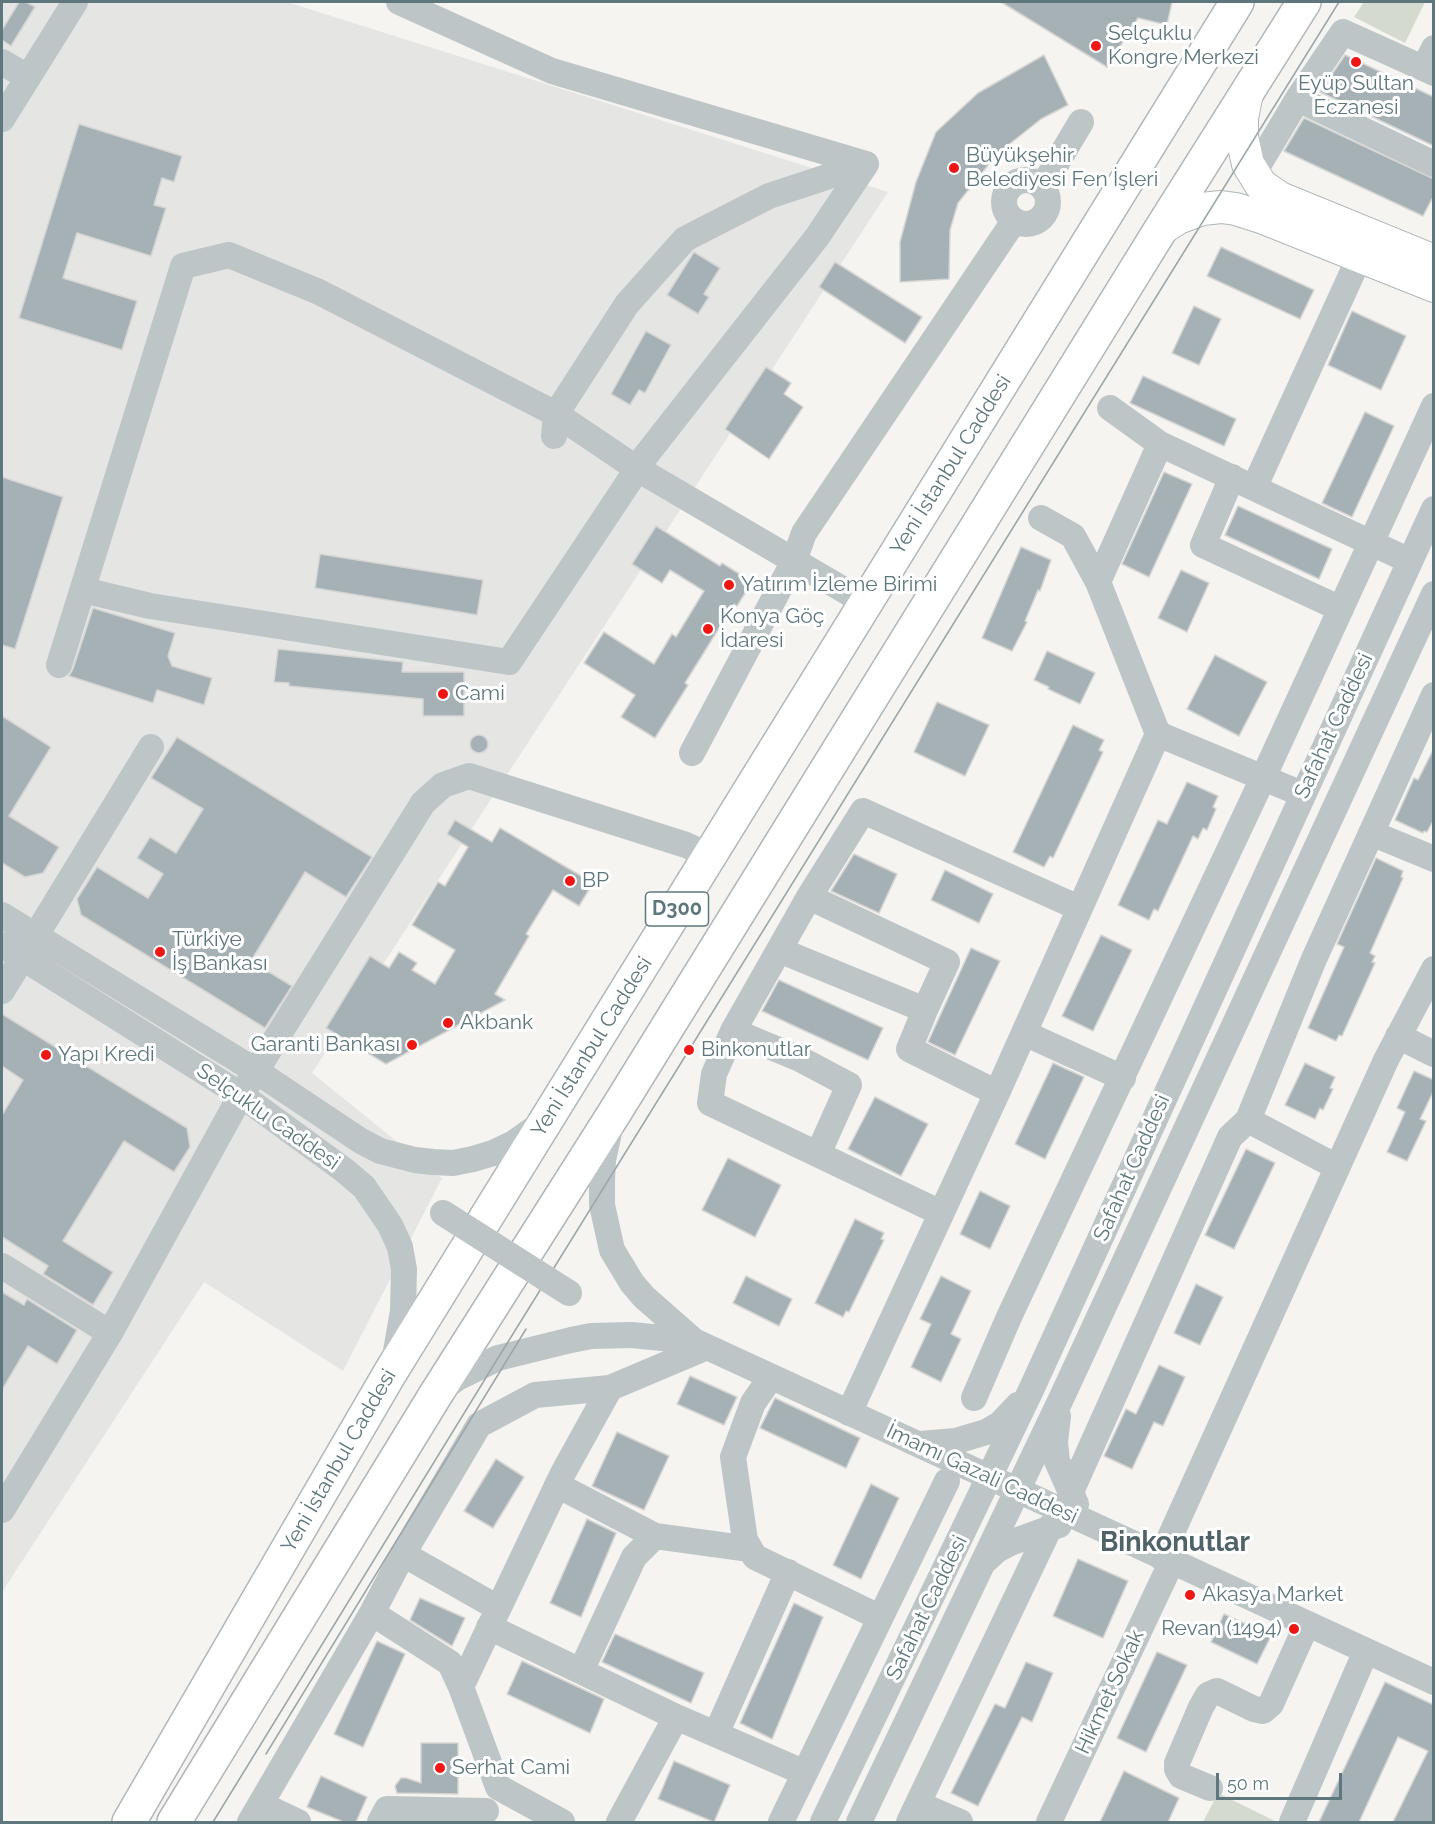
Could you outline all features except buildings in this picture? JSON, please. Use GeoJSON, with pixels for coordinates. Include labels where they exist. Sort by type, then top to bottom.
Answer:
{"type":"FeatureCollection","features":[{"type":"Feature","properties":{"kind":"highway","name":"Yeni İstanbul Caddesi"},"geometry":{"type":"LineString","coordinates":[[129,1822],[390,1373],[1237,2]]}},
{"type":"Feature","properties":{"kind":"highway","name":"D300"},"geometry":{"type":"LineString","coordinates":[[615,1112],[1304,2]]}},
{"type":"Feature","properties":{"kind":"highway"},"geometry":{"type":"LineString","coordinates":[[174,1822],[436,1394],[615,1112]]}},
{"type":"Feature","properties":{"kind":"main road"},"geometry":{"type":"LineString","coordinates":[[1247,93],[1242,118],[1242,137],[1245,154],[1253,174],[1261,185],[1280,198],[1434,261]]}},
{"type":"Feature","properties":{"kind":"main road"},"geometry":{"type":"LineString","coordinates":[[1161,229],[1192,212],[1221,207],[1248,212],[1434,286]]}},
{"type":"Feature","properties":{"kind":"street"},"geometry":{"type":"LineString","coordinates":[[2,119],[75,2]]}},
{"type":"Feature","properties":{"kind":"street"},"geometry":{"type":"LineString","coordinates":[[399,2],[552,71],[866,164]]}},
{"type":"Feature","properties":{"kind":"street"},"geometry":{"type":"LineString","coordinates":[[1253,174],[1299,98],[1343,32],[1430,63]]}},
{"type":"Feature","properties":{"kind":"street"},"geometry":{"type":"LineString","coordinates":[[2,62],[27,77]]}},
{"type":"Feature","properties":{"kind":"street"},"geometry":{"type":"LineString","coordinates":[[1299,98],[1434,164]]}},
{"type":"Feature","properties":{"kind":"street"},"geometry":{"type":"LineString","coordinates":[[1042,186],[1082,122]]}},
{"type":"Feature","properties":{"kind":"street"},"geometry":{"type":"LineString","coordinates":[[555,425],[627,304],[685,239],[769,196],[866,164]]}},
{"type":"Feature","properties":{"kind":"street"},"geometry":{"type":"LineString","coordinates":[[83,590],[150,606],[509,662],[636,468],[817,237],[866,164]]}},
{"type":"Feature","properties":{"kind":"street"},"geometry":{"type":"LineString","coordinates":[[1019,180],[1032,180],[1042,186],[1048,198],[1046,211],[1038,221],[1026,224],[1014,221],[1005,211],[1003,198],[1008,187],[1019,180]]}},
{"type":"Feature","properties":{"kind":"street"},"geometry":{"type":"LineString","coordinates":[[692,753],[794,561],[804,534],[1014,221]]}},
{"type":"Feature","properties":{"kind":"street"},"geometry":{"type":"LineString","coordinates":[[59,665],[183,266],[229,255],[319,292],[636,468],[866,603]]}},
{"type":"Feature","properties":{"kind":"street"},"geometry":{"type":"LineString","coordinates":[[1341,609],[1203,545],[1243,483],[1360,256]]}},
{"type":"Feature","properties":{"kind":"street"},"geometry":{"type":"LineString","coordinates":[[974,1398],[1009,1317],[1263,778],[1434,406]]}},
{"type":"Feature","properties":{"kind":"street"},"geometry":{"type":"LineString","coordinates":[[1110,408],[1160,444],[1410,561]]}},
{"type":"Feature","properties":{"kind":"street"},"geometry":{"type":"LineString","coordinates":[[1098,582],[1160,444]]}},
{"type":"Feature","properties":{"kind":"street","name":"Safahat Caddesi"},"geometry":{"type":"LineString","coordinates":[[822,1822],[1031,1390],[1434,509]]}},
{"type":"Feature","properties":{"kind":"street"},"geometry":{"type":"LineString","coordinates":[[1041,518],[1073,536],[1098,582],[1158,734],[1302,794]]}},
{"type":"Feature","properties":{"kind":"street","name":"Safahat Caddesi"},"geometry":{"type":"LineString","coordinates":[[860,1822],[1061,1399],[1434,594]]}},
{"type":"Feature","properties":{"kind":"street"},"geometry":{"type":"LineString","coordinates":[[1070,1494],[1230,1137],[1248,1120],[1314,959],[1434,695]]}},
{"type":"Feature","properties":{"kind":"street"},"geometry":{"type":"LineString","coordinates":[[849,1413],[1024,1034],[1158,734]]}},
{"type":"Feature","properties":{"kind":"street"},"geometry":{"type":"LineString","coordinates":[[2,991],[20,946],[151,747]]}},
{"type":"Feature","properties":{"kind":"street"},"geometry":{"type":"LineString","coordinates":[[2,1510],[110,1333],[255,1071],[423,803],[443,785],[469,776],[686,845],[710,856]]}},
{"type":"Feature","properties":{"kind":"street"},"geometry":{"type":"LineString","coordinates":[[941,1213],[710,1103],[714,1074],[733,1031],[809,897],[863,811],[1079,909]]}},
{"type":"Feature","properties":{"kind":"street"},"geometry":{"type":"LineString","coordinates":[[1371,833],[1434,859]]}},
{"type":"Feature","properties":{"kind":"street"},"geometry":{"type":"LineString","coordinates":[[809,897],[947,962],[909,1049],[997,1093]]}},
{"type":"Feature","properties":{"kind":"street","name":"Selçuklu Caddesi"},"geometry":{"type":"LineString","coordinates":[[2,915],[20,946],[241,1095],[363,1186],[390,1225],[400,1246],[404,1280],[400,1333],[390,1373]]}},
{"type":"Feature","properties":{"kind":"street","name":"Selçuklu Caddesi"},"geometry":{"type":"LineString","coordinates":[[20,946],[255,1071],[361,1141],[380,1151],[416,1161],[453,1162],[493,1153],[528,1134],[548,1118]]}},
{"type":"Feature","properties":{"kind":"street"},"geometry":{"type":"LineString","coordinates":[[779,950],[925,1010]]}},
{"type":"Feature","properties":{"kind":"street","name":"Hikmet Sokak"},"geometry":{"type":"LineString","coordinates":[[1049,1822],[1337,1167],[1398,1036],[1434,969]]}},
{"type":"Feature","properties":{"kind":"street"},"geometry":{"type":"LineString","coordinates":[[733,1031],[800,1059],[849,1085],[818,1154]]}},
{"type":"Feature","properties":{"kind":"street"},"geometry":{"type":"LineString","coordinates":[[1024,1034],[1123,1078]]}},
{"type":"Feature","properties":{"kind":"street"},"geometry":{"type":"LineString","coordinates":[[1398,1036],[1434,1053]]}},
{"type":"Feature","properties":{"kind":"street"},"geometry":{"type":"LineString","coordinates":[[615,1112],[603,1160],[602,1179],[602,1205],[612,1250],[638,1290],[661,1313],[700,1344]]}},
{"type":"Feature","properties":{"kind":"street"},"geometry":{"type":"LineString","coordinates":[[1248,1120],[1337,1167]]}},
{"type":"Feature","properties":{"kind":"street"},"geometry":{"type":"LineString","coordinates":[[443,1213],[569,1293]]}},
{"type":"Feature","properties":{"kind":"street"},"geometry":{"type":"LineString","coordinates":[[2,1266],[110,1333]]}},
{"type":"Feature","properties":{"kind":"street"},"geometry":{"type":"LineString","coordinates":[[436,1394],[457,1378],[498,1358],[560,1342],[611,1335],[672,1338],[700,1344]]}},
{"type":"Feature","properties":{"kind":"street"},"geometry":{"type":"LineString","coordinates":[[298,1822],[256,1814],[479,1425],[535,1395],[610,1388],[700,1344]]}},
{"type":"Feature","properties":{"kind":"street","name":"İmamı Gazali Caddesi"},"geometry":{"type":"LineString","coordinates":[[700,1344],[1434,1682]]}},
{"type":"Feature","properties":{"kind":"street"},"geometry":{"type":"LineString","coordinates":[[771,1377],[753,1403],[733,1457],[745,1540],[755,1557],[879,1617]]}},
{"type":"Feature","properties":{"kind":"street"},"geometry":{"type":"LineString","coordinates":[[461,1687],[557,1485],[610,1388]]}},
{"type":"Feature","properties":{"kind":"street"},"geometry":{"type":"LineString","coordinates":[[916,1444],[956,1441],[986,1432],[1000,1424],[1012,1413],[1031,1390]]}},
{"type":"Feature","properties":{"kind":"street"},"geometry":{"type":"LineString","coordinates":[[1061,1399],[1056,1427],[1056,1461],[1070,1494],[1090,1524]]}},
{"type":"Feature","properties":{"kind":"street"},"geometry":{"type":"LineString","coordinates":[[916,1444],[933,1458],[947,1481],[956,1511],[955,1549]]}},
{"type":"Feature","properties":{"kind":"street"},"geometry":{"type":"LineString","coordinates":[[781,1822],[947,1481]]}},
{"type":"Feature","properties":{"kind":"street"},"geometry":{"type":"LineString","coordinates":[[557,1485],[655,1536],[750,1549]]}},
{"type":"Feature","properties":{"kind":"street"},"geometry":{"type":"LineString","coordinates":[[982,1564],[1010,1543],[1050,1527],[1064,1524],[1090,1524]]}},
{"type":"Feature","properties":{"kind":"street"},"geometry":{"type":"LineString","coordinates":[[960,1822],[913,1813],[1050,1527]]}},
{"type":"Feature","properties":{"kind":"street"},"geometry":{"type":"LineString","coordinates":[[581,1671],[634,1557],[655,1536]]}},
{"type":"Feature","properties":{"kind":"street"},"geometry":{"type":"LineString","coordinates":[[403,1554],[494,1618],[581,1671],[676,1717],[805,1773]]}},
{"type":"Feature","properties":{"kind":"street"},"geometry":{"type":"LineString","coordinates":[[716,1734],[788,1572]]}},
{"type":"Feature","properties":{"kind":"street"},"geometry":{"type":"LineString","coordinates":[[372,1613],[450,1663],[498,1787],[562,1822]]}},
{"type":"Feature","properties":{"kind":"street"},"geometry":{"type":"LineString","coordinates":[[1210,1788],[1181,1776],[1177,1769],[1177,1762],[1200,1707],[1208,1695],[1217,1691],[1263,1711],[1271,1704],[1307,1624]]}},
{"type":"Feature","properties":{"kind":"street"},"geometry":{"type":"LineString","coordinates":[[1292,1822],[1366,1651]]}},
{"type":"Feature","properties":{"kind":"street"},"geometry":{"type":"LineString","coordinates":[[619,1822],[676,1717]]}},
{"type":"Feature","properties":{"kind":"street"},"geometry":{"type":"LineString","coordinates":[[380,1822],[387,1809],[483,1817],[498,1787]]}},
{"type":"Feature","properties":{"kind":"shaded area"},"geometry":{"type":"Polygon","coordinates":[[[2,2],[287,2],[888,192],[312,1073],[442,1178],[343,1371],[204,1282],[2,1592],[2,2]]]}},
{"type":"Feature","properties":{"kind":"shaded area"},"geometry":{"type":"Polygon","coordinates":[[[1364,2],[1425,2],[1405,43],[1354,17],[1364,2]]]}},
{"type":"Feature","properties":{"kind":"shaded area"},"geometry":{"type":"Polygon","coordinates":[[[1218,1793],[1275,1821],[1203,1822],[1218,1793]]]}},
{"type":"Feature","properties":{"kind":"tram line"},"geometry":{"type":"LineString","coordinates":[[213,1822],[1339,2]]}},
{"type":"Feature","properties":{"kind":"tram line"},"geometry":{"type":"LineString","coordinates":[[266,1754],[526,1329]]}},
{"type":"Feature","properties":{"kind":"place","name":"Selçuklu Kongre Merkezi"},"geometry":{"type":"Point","coordinates":[1096,46]}},
{"type":"Feature","properties":{"kind":"place","name":"Eyüp Sultan Eczanesi"},"geometry":{"type":"Point","coordinates":[1356,62]}},
{"type":"Feature","properties":{"kind":"place","name":"Büyükşehir Belediyesi Fen İşleri"},"geometry":{"type":"Point","coordinates":[954,168]}},
{"type":"Feature","properties":{"kind":"place","name":"Yatırım İzleme Birimi"},"geometry":{"type":"Point","coordinates":[729,585]}},
{"type":"Feature","properties":{"kind":"place","name":"Konya Göç İdaresi"},"geometry":{"type":"Point","coordinates":[708,629]}},
{"type":"Feature","properties":{"kind":"place","name":"Cami"},"geometry":{"type":"Point","coordinates":[443,694]}},
{"type":"Feature","properties":{"kind":"place","name":"BP"},"geometry":{"type":"Point","coordinates":[570,881]}},
{"type":"Feature","properties":{"kind":"place","name":"Türkiye İş Bankası"},"geometry":{"type":"Point","coordinates":[160,952]}},
{"type":"Feature","properties":{"kind":"place","name":"Akbank"},"geometry":{"type":"Point","coordinates":[448,1023]}},
{"type":"Feature","properties":{"kind":"place","name":"Garanti Bankası"},"geometry":{"type":"Point","coordinates":[412,1045]}},
{"type":"Feature","properties":{"kind":"place","name":"Binkonutlar"},"geometry":{"type":"Point","coordinates":[689,1050]}},
{"type":"Feature","properties":{"kind":"place","name":"Yapı Kredi"},"geometry":{"type":"Point","coordinates":[46,1055]}},
{"type":"Feature","properties":{"kind":"place","name":"Akasya Market"},"geometry":{"type":"Point","coordinates":[1190,1595]}},
{"type":"Feature","properties":{"kind":"place","name":"Revan (1494)"},"geometry":{"type":"Point","coordinates":[1294,1629]}},
{"type":"Feature","properties":{"kind":"place","name":"Serhat Cami"},"geometry":{"type":"Point","coordinates":[440,1768]}},
{"type":"Feature","properties":{"kind":"district","name":"Binkonutlar"},"geometry":{"type":"Point","coordinates":[1175,1543]}}]}
